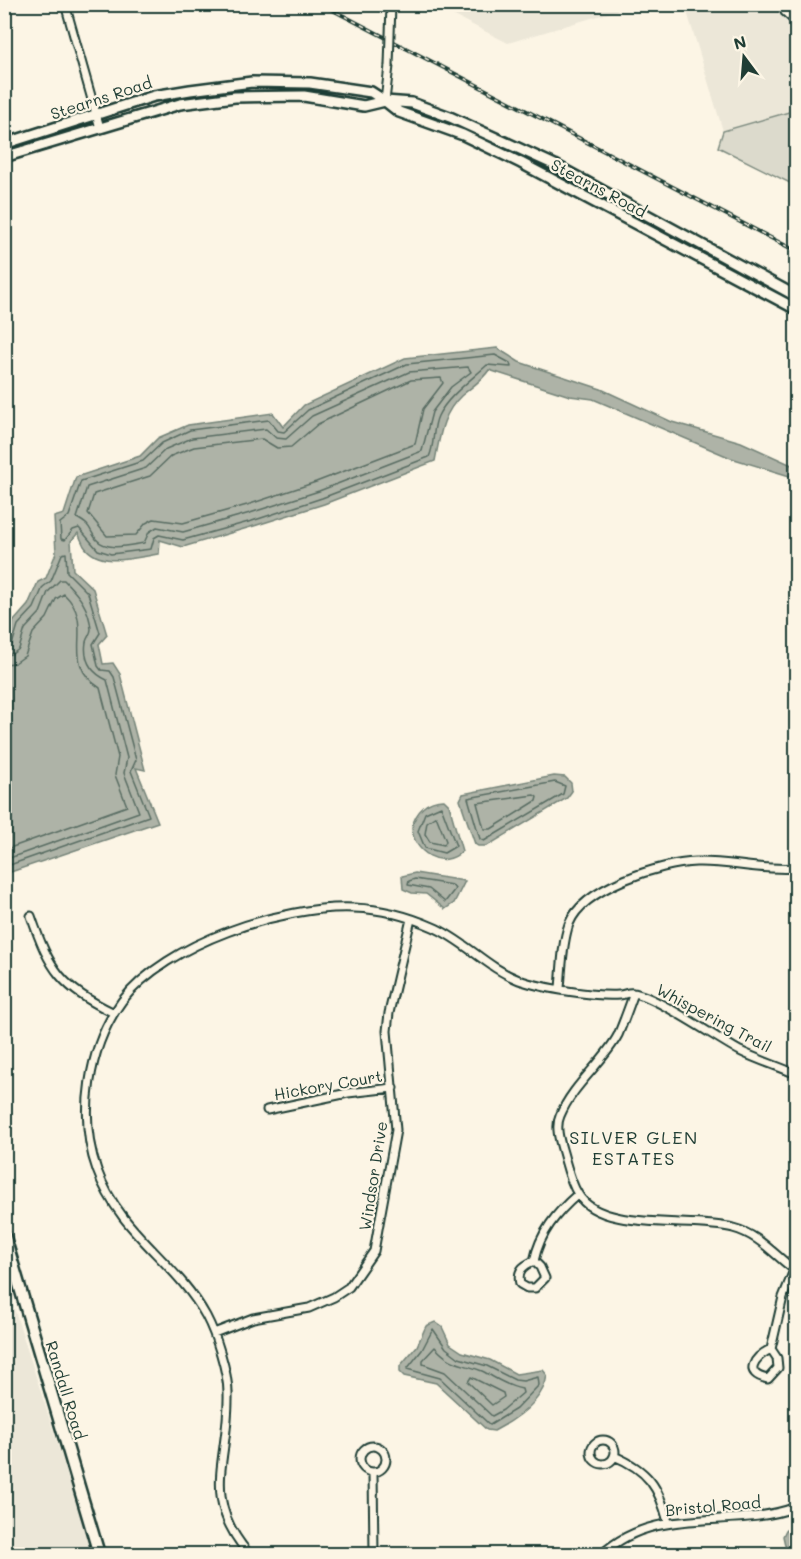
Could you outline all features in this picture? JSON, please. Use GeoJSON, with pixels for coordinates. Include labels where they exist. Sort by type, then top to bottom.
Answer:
{"type":"FeatureCollection","features":[{"type":"Feature","properties":{"kind":"main road","name":"Stearns Road"},"geometry":{"type":"LineString","coordinates":[[4,144],[154,96],[252,82],[310,83],[371,92],[399,112],[463,135],[521,163],[796,309]]}},
{"type":"Feature","properties":{"kind":"main road","name":"Stearns Road"},"geometry":{"type":"LineString","coordinates":[[4,157],[180,104],[235,97],[304,96],[364,106],[385,101],[412,103],[450,117],[555,165],[796,296]]}},
{"type":"Feature","properties":{"kind":"main road","name":"Randall Road"},"geometry":{"type":"LineString","coordinates":[[4,1234],[99,1554]]}},
{"type":"Feature","properties":{"kind":"street"},"geometry":{"type":"LineString","coordinates":[[65,4],[100,128]]}},
{"type":"Feature","properties":{"kind":"street"},"geometry":{"type":"LineString","coordinates":[[385,101],[389,66],[391,4]]}},
{"type":"Feature","properties":{"kind":"street"},"geometry":{"type":"LineString","coordinates":[[782,4],[785,12],[796,21]]}},
{"type":"Feature","properties":{"kind":"street"},"geometry":{"type":"LineString","coordinates":[[560,988],[569,924],[579,907],[609,885],[695,862],[758,869],[796,868]]}},
{"type":"Feature","properties":{"kind":"street","name":"Whispering Trail"},"geometry":{"type":"LineString","coordinates":[[249,1554],[228,1525],[221,1506],[219,1487],[228,1392],[214,1333],[193,1297],[115,1208],[95,1164],[88,1127],[91,1076],[114,1013],[130,992],[159,965],[189,947],[285,915],[322,908],[374,909],[435,927],[482,960],[516,979],[538,986],[618,996],[634,993],[670,1010],[744,1053],[796,1074]]}},
{"type":"Feature","properties":{"kind":"street"},"geometry":{"type":"LineString","coordinates":[[31,916],[44,955],[58,975],[78,994],[114,1013]]}},
{"type":"Feature","properties":{"kind":"street","name":"Windsor Drive"},"geometry":{"type":"LineString","coordinates":[[214,1333],[253,1318],[322,1304],[349,1287],[374,1251],[379,1234],[396,1130],[387,1031],[411,919]]}},
{"type":"Feature","properties":{"kind":"street"},"geometry":{"type":"LineString","coordinates":[[634,993],[618,1035],[576,1088],[559,1118],[558,1129],[566,1162],[578,1194],[612,1217],[717,1224],[744,1232],[768,1246],[795,1270],[783,1297],[771,1349]]}},
{"type":"Feature","properties":{"kind":"street","name":"Hickory Court"},"geometry":{"type":"LineString","coordinates":[[267,1110],[348,1093],[393,1088]]}},
{"type":"Feature","properties":{"kind":"street"},"geometry":{"type":"LineString","coordinates":[[534,1261],[551,1221],[578,1194]]}},
{"type":"Feature","properties":{"kind":"street"},"geometry":{"type":"LineString","coordinates":[[614,1456],[641,1469],[652,1482],[663,1500],[668,1522]]}},
{"type":"Feature","properties":{"kind":"street"},"geometry":{"type":"LineString","coordinates":[[373,1472],[374,1554]]}},
{"type":"Feature","properties":{"kind":"street","name":"Bristol Road"},"geometry":{"type":"LineString","coordinates":[[602,1554],[628,1536],[668,1522],[746,1518],[796,1507]]}},
{"type":"Feature","properties":{"kind":"shaded area"},"geometry":{"type":"Polygon","coordinates":[[[433,5],[635,5],[508,43],[433,5]]]}},
{"type":"Feature","properties":{"kind":"shaded area"},"geometry":{"type":"Polygon","coordinates":[[[685,5],[796,5],[796,110],[723,131],[685,5]]]}},
{"type":"Feature","properties":{"kind":"shaded area"},"geometry":{"type":"Polygon","coordinates":[[[796,110],[796,186],[718,147],[723,131],[796,110]]]}},
{"type":"Feature","properties":{"kind":"shaded area"},"geometry":{"type":"Polygon","coordinates":[[[5,1280],[93,1554],[5,1554],[5,1280]]]}},
{"type":"Feature","properties":{"kind":"water"},"geometry":{"type":"Polygon","coordinates":[[[497,348],[519,362],[601,389],[672,422],[741,442],[796,467],[796,478],[731,458],[593,399],[570,396],[489,370],[480,381],[461,396],[450,410],[438,443],[435,461],[324,504],[183,547],[160,540],[159,554],[119,560],[99,557],[84,546],[78,533],[71,541],[73,570],[93,589],[107,635],[99,644],[103,664],[113,663],[120,674],[145,770],[136,768],[158,822],[5,874],[5,643],[8,641],[13,622],[28,605],[38,582],[46,578],[56,553],[54,517],[64,514],[76,477],[140,456],[158,438],[188,425],[273,413],[283,427],[304,405],[405,358],[497,348]]]}},
{"type":"Feature","properties":{"kind":"water"},"geometry":{"type":"Polygon","coordinates":[[[554,776],[565,777],[571,783],[572,791],[567,798],[487,846],[475,844],[460,800],[463,794],[554,776]]]}},
{"type":"Feature","properties":{"kind":"water"},"geometry":{"type":"Polygon","coordinates":[[[444,800],[449,805],[462,851],[454,857],[438,859],[423,851],[417,844],[412,827],[419,811],[427,804],[444,800]]]}},
{"type":"Feature","properties":{"kind":"water"},"geometry":{"type":"Polygon","coordinates":[[[415,873],[465,881],[454,903],[445,909],[426,894],[412,893],[403,889],[402,876],[415,873]]]}},
{"type":"Feature","properties":{"kind":"water"},"geometry":{"type":"Polygon","coordinates":[[[435,1322],[442,1327],[450,1344],[462,1352],[490,1360],[516,1374],[543,1370],[547,1375],[540,1393],[527,1409],[494,1431],[487,1430],[436,1383],[404,1376],[400,1372],[400,1366],[417,1346],[426,1326],[435,1322]]]}},
{"type":"Feature","properties":{"kind":"water"},"geometry":{"type":"Polygon","coordinates":[[[796,1527],[796,1554],[787,1554],[783,1536],[786,1530],[796,1527]]]}},
{"type":"Feature","properties":{"kind":"railway"},"geometry":{"type":"LineString","coordinates":[[321,4],[796,251]]}},
{"type":"Feature","properties":{"kind":"district","name":"SILVER GLEN ESTATES"},"geometry":{"type":"Point","coordinates":[634,1148]}}]}
